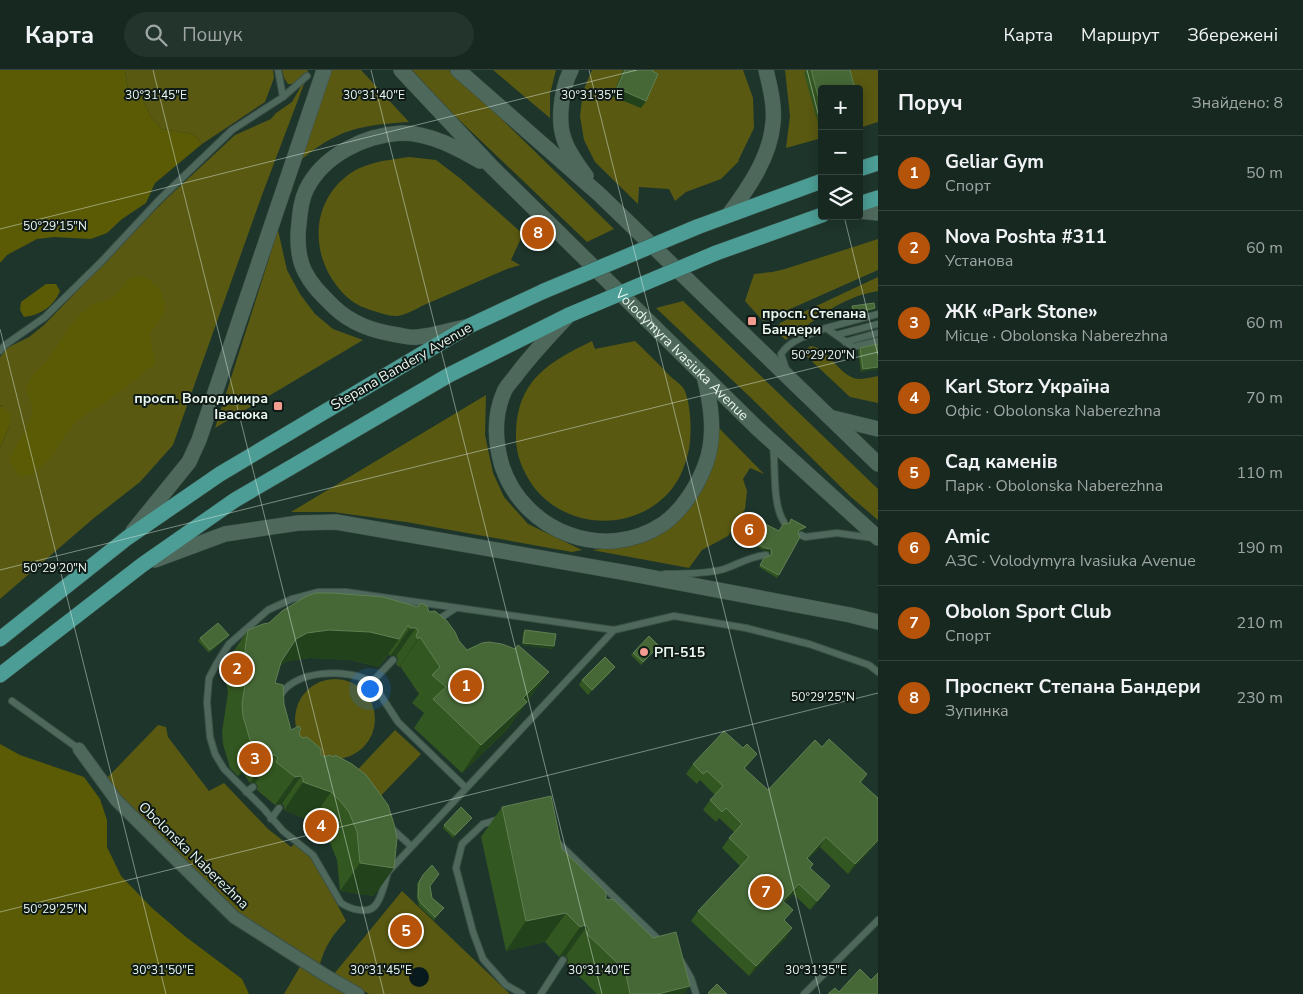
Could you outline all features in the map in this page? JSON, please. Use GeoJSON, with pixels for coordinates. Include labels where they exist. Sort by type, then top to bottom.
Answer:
{"type":"FeatureCollection","features":[{"type":"Feature","properties":{"kind":"main road"},"geometry":{"type":"LineString","coordinates":[[126,538],[189,462],[199,440],[324,70]]}},
{"type":"Feature","properties":{"kind":"main road"},"geometry":{"type":"LineString","coordinates":[[401,70],[491,166]]}},
{"type":"Feature","properties":{"kind":"main road"},"geometry":{"type":"LineString","coordinates":[[458,70],[600,195],[878,464]]}},
{"type":"Feature","properties":{"kind":"main road"},"geometry":{"type":"LineString","coordinates":[[571,70],[566,80],[562,104],[564,139],[579,166],[600,195]]}},
{"type":"Feature","properties":{"kind":"main road"},"geometry":{"type":"LineString","coordinates":[[730,213],[754,178],[766,152],[773,123],[771,93],[766,70]]}},
{"type":"Feature","properties":{"kind":"main road"},"geometry":{"type":"LineString","coordinates":[[469,326],[417,337],[374,331],[356,324],[318,291],[305,270],[299,249],[298,233],[301,207],[306,190],[319,171],[334,156],[353,145],[378,136],[411,134],[435,140],[453,146],[491,166]]}},
{"type":"Feature","properties":{"kind":"main road"},"geometry":{"type":"LineString","coordinates":[[863,168],[878,164]]}},
{"type":"Feature","properties":{"kind":"main road","name":"Volodymyra Ivasiuka Avenue"},"geometry":{"type":"LineString","coordinates":[[491,166],[704,376],[878,538]]}},
{"type":"Feature","properties":{"kind":"main road","name":"Stepana Bandery Avenue"},"geometry":{"type":"LineString","coordinates":[[0,639],[126,538],[220,474],[469,326],[544,291],[697,226],[818,182]]}},
{"type":"Feature","properties":{"kind":"main road"},"geometry":{"type":"LineString","coordinates":[[863,203],[878,198]]}},
{"type":"Feature","properties":{"kind":"main road"},"geometry":{"type":"LineString","coordinates":[[863,212],[878,213]]}},
{"type":"Feature","properties":{"kind":"main road"},"geometry":{"type":"LineString","coordinates":[[0,675],[142,565],[235,500],[449,375],[569,315],[716,253],[818,216]]}},
{"type":"Feature","properties":{"kind":"main road"},"geometry":{"type":"LineString","coordinates":[[569,315],[504,390],[497,413],[495,431],[498,453],[513,492],[531,513],[554,529],[583,539],[611,542],[640,536],[663,523],[683,506],[697,483],[707,461],[712,409],[704,376]]}},
{"type":"Feature","properties":{"kind":"main road"},"geometry":{"type":"LineString","coordinates":[[830,417],[878,429]]}},
{"type":"Feature","properties":{"kind":"main road"},"geometry":{"type":"LineString","coordinates":[[142,565],[225,534],[298,523],[336,522],[633,574],[878,622]]}},
{"type":"Feature","properties":{"kind":"street","name":"Obolonska Naberezhna"},"geometry":{"type":"LineString","coordinates":[[79,748],[116,800],[234,917],[358,994]]}},
{"type":"Feature","properties":{"kind":"lane"},"geometry":{"type":"LineString","coordinates":[[278,70],[282,97]]}},
{"type":"Feature","properties":{"kind":"lane"},"geometry":{"type":"LineString","coordinates":[[0,351],[3,343],[45,316],[102,262],[159,200],[232,130],[282,97],[307,76]]}},
{"type":"Feature","properties":{"kind":"lane"},"geometry":{"type":"LineString","coordinates":[[788,377],[781,354],[790,342],[826,328],[878,314]]}},
{"type":"Feature","properties":{"kind":"lane"},"geometry":{"type":"LineString","coordinates":[[836,335],[878,324]]}},
{"type":"Feature","properties":{"kind":"lane"},"geometry":{"type":"LineString","coordinates":[[826,328],[853,347],[878,342]]}},
{"type":"Feature","properties":{"kind":"lane"},"geometry":{"type":"LineString","coordinates":[[845,342],[878,333]]}},
{"type":"Feature","properties":{"kind":"lane"},"geometry":{"type":"LineString","coordinates":[[773,442],[776,474],[775,491],[780,516],[784,522]]}},
{"type":"Feature","properties":{"kind":"lane"},"geometry":{"type":"LineString","coordinates":[[797,542],[803,536],[837,533],[878,538]]}},
{"type":"Feature","properties":{"kind":"lane"},"geometry":{"type":"LineString","coordinates":[[633,574],[682,574],[723,569],[756,555],[766,555]]}},
{"type":"Feature","properties":{"kind":"lane"},"geometry":{"type":"LineString","coordinates":[[614,630],[388,872],[378,902],[373,908],[361,910],[346,907],[340,903],[313,855],[283,831],[224,769],[215,754],[210,737],[207,702],[209,678],[229,644],[268,610],[292,599],[318,592],[346,592],[614,630],[674,616],[746,628],[810,644],[869,666],[878,672]]}},
{"type":"Feature","properties":{"kind":"lane"},"geometry":{"type":"LineString","coordinates":[[426,627],[456,608]]}},
{"type":"Feature","properties":{"kind":"lane"},"geometry":{"type":"LineString","coordinates":[[372,682],[393,660]]}},
{"type":"Feature","properties":{"kind":"lane"},"geometry":{"type":"LineString","coordinates":[[277,703],[280,695],[287,688],[300,678],[309,675],[343,674],[358,676],[372,682],[398,722],[466,788]]}},
{"type":"Feature","properties":{"kind":"lane"},"geometry":{"type":"LineString","coordinates":[[12,700],[79,748]]}},
{"type":"Feature","properties":{"kind":"lane"},"geometry":{"type":"LineString","coordinates":[[246,792],[253,786]]}},
{"type":"Feature","properties":{"kind":"lane"},"geometry":{"type":"LineString","coordinates":[[271,819],[279,808]]}},
{"type":"Feature","properties":{"kind":"lane"},"geometry":{"type":"LineString","coordinates":[[505,818],[483,824],[462,844],[456,868],[473,932],[483,959],[506,985],[522,994]]}},
{"type":"Feature","properties":{"kind":"lane"},"geometry":{"type":"LineString","coordinates":[[384,823],[411,846]]}},
{"type":"Feature","properties":{"kind":"lane"},"geometry":{"type":"LineString","coordinates":[[552,838],[668,949]]}},
{"type":"Feature","properties":{"kind":"lane"},"geometry":{"type":"LineString","coordinates":[[608,904],[614,897]]}},
{"type":"Feature","properties":{"kind":"lane"},"geometry":{"type":"LineString","coordinates":[[804,994],[878,920]]}},
{"type":"Feature","properties":{"kind":"lane"},"geometry":{"type":"LineString","coordinates":[[675,955],[682,962],[691,978],[696,994]]}},
{"type":"Feature","properties":{"kind":"lane"},"geometry":{"type":"LineString","coordinates":[[541,994],[563,960]]}},
{"type":"Feature","properties":{"kind":"shaded area"},"geometry":{"type":"Polygon","coordinates":[[[0,70],[125,70],[128,90],[141,96],[151,117],[162,129],[194,134],[202,144],[155,183],[146,203],[122,219],[107,233],[91,239],[54,237],[37,239],[7,255],[0,263],[0,70]]]}},
{"type":"Feature","properties":{"kind":"shaded area"},"geometry":{"type":"Polygon","coordinates":[[[125,70],[273,70],[274,78],[265,102],[202,144],[194,134],[162,129],[151,117],[141,96],[128,90],[125,70]]]}},
{"type":"Feature","properties":{"kind":"shaded area"},"geometry":{"type":"Polygon","coordinates":[[[282,70],[308,70],[307,74],[294,84],[288,84],[282,70]]]}},
{"type":"Feature","properties":{"kind":"shaded area"},"geometry":{"type":"Polygon","coordinates":[[[330,70],[361,70],[409,122],[363,127],[338,135],[313,150],[300,161],[330,70]]]}},
{"type":"Feature","properties":{"kind":"shaded area"},"geometry":{"type":"Polygon","coordinates":[[[412,70],[449,70],[614,229],[587,242],[456,117],[412,70]]]}},
{"type":"Feature","properties":{"kind":"shaded area"},"geometry":{"type":"Polygon","coordinates":[[[493,70],[556,70],[550,94],[550,118],[493,70]]]}},
{"type":"Feature","properties":{"kind":"shaded area"},"geometry":{"type":"Polygon","coordinates":[[[592,70],[743,70],[753,98],[754,128],[738,161],[740,160],[721,179],[686,192],[675,201],[669,189],[639,187],[638,204],[595,162],[584,140],[580,116],[583,91],[592,70]]]}},
{"type":"Feature","properties":{"kind":"shaded area"},"geometry":{"type":"Polygon","coordinates":[[[785,70],[878,70],[878,122],[863,127],[863,85],[818,85],[818,139],[786,148],[790,116],[785,70]]]}},
{"type":"Feature","properties":{"kind":"shaded area"},"geometry":{"type":"Polygon","coordinates":[[[307,76],[262,195],[173,445],[140,482],[94,518],[0,599],[0,448],[10,425],[0,405],[0,357],[7,348],[29,337],[44,325],[163,202],[235,135],[271,119],[276,113],[292,102],[307,76]]]}},
{"type":"Feature","properties":{"kind":"shaded area"},"geometry":{"type":"Polygon","coordinates":[[[409,157],[436,160],[461,179],[523,234],[511,260],[520,265],[406,314],[394,316],[373,311],[357,304],[350,300],[335,284],[326,268],[321,252],[320,219],[325,202],[348,175],[369,164],[409,157]]]}},
{"type":"Feature","properties":{"kind":"shaded area"},"geometry":{"type":"Polygon","coordinates":[[[278,230],[287,270],[300,294],[315,314],[333,329],[363,340],[215,428],[278,230]]]}},
{"type":"Feature","properties":{"kind":"shaded area"},"geometry":{"type":"Polygon","coordinates":[[[878,239],[878,270],[763,321],[745,301],[754,274],[785,269],[878,239]]]}},
{"type":"Feature","properties":{"kind":"shaded area"},"geometry":{"type":"Polygon","coordinates":[[[137,276],[148,278],[161,291],[165,303],[164,315],[150,333],[155,364],[113,397],[76,421],[53,454],[34,474],[19,477],[10,463],[13,451],[27,427],[33,408],[26,389],[32,375],[45,363],[77,317],[92,304],[111,299],[122,288],[127,279],[137,276]]]}},
{"type":"Feature","properties":{"kind":"shaded area"},"geometry":{"type":"Polygon","coordinates":[[[878,277],[878,291],[864,294],[840,304],[786,340],[775,331],[780,323],[878,277]]]}},
{"type":"Feature","properties":{"kind":"shaded area"},"geometry":{"type":"Polygon","coordinates":[[[46,284],[56,284],[60,291],[54,301],[41,312],[24,317],[20,310],[21,302],[46,284]]]}},
{"type":"Feature","properties":{"kind":"shaded area"},"geometry":{"type":"Polygon","coordinates":[[[683,301],[878,489],[878,520],[851,497],[749,396],[656,308],[683,301]]]}},
{"type":"Feature","properties":{"kind":"shaded area"},"geometry":{"type":"Polygon","coordinates":[[[592,341],[595,349],[635,341],[683,387],[691,427],[685,465],[671,490],[656,504],[639,514],[601,521],[582,518],[563,511],[547,501],[533,486],[520,461],[516,433],[522,399],[538,375],[549,365],[592,341]]]}},
{"type":"Feature","properties":{"kind":"shaded area"},"geometry":{"type":"Polygon","coordinates":[[[811,346],[824,352],[839,368],[851,377],[858,379],[878,376],[878,403],[850,397],[803,353],[811,346]]]}},
{"type":"Feature","properties":{"kind":"shaded area"},"geometry":{"type":"Polygon","coordinates":[[[486,395],[485,435],[493,473],[504,497],[528,524],[582,550],[572,552],[406,522],[333,512],[291,512],[486,395]]]}},
{"type":"Feature","properties":{"kind":"shaded area"},"geometry":{"type":"Polygon","coordinates":[[[0,405],[10,414],[10,425],[0,448],[0,405]]]}},
{"type":"Feature","properties":{"kind":"shaded area"},"geometry":{"type":"Polygon","coordinates":[[[717,426],[764,474],[750,468],[743,479],[747,491],[745,509],[728,536],[702,550],[689,568],[592,550],[627,546],[657,536],[683,515],[717,426]]]}},
{"type":"Feature","properties":{"kind":"shaded area"},"geometry":{"type":"Polygon","coordinates":[[[327,679],[343,679],[364,690],[375,711],[375,727],[364,748],[343,759],[327,759],[313,753],[301,741],[295,727],[295,711],[301,697],[313,685],[327,679]]]}},
{"type":"Feature","properties":{"kind":"shaded area"},"geometry":{"type":"Polygon","coordinates":[[[158,725],[166,727],[168,737],[209,791],[224,783],[268,829],[291,847],[295,843],[312,857],[346,921],[330,941],[320,964],[236,914],[116,796],[108,777],[158,725]]]}},
{"type":"Feature","properties":{"kind":"shaded area"},"geometry":{"type":"Polygon","coordinates":[[[395,730],[421,754],[373,804],[348,780],[395,730]]]}},
{"type":"Feature","properties":{"kind":"shaded area"},"geometry":{"type":"Polygon","coordinates":[[[0,744],[20,755],[84,777],[100,799],[107,820],[107,847],[121,876],[152,908],[186,937],[242,979],[249,994],[0,994],[0,744]]]}},
{"type":"Feature","properties":{"kind":"shaded area"},"geometry":{"type":"Polygon","coordinates":[[[402,891],[510,994],[369,994],[334,974],[402,891]]]}},
{"type":"Feature","properties":{"kind":"shaded area"},"geometry":{"type":"Polygon","coordinates":[[[301,965],[351,994],[284,994],[301,965]]]}},
{"type":"Feature","properties":{"kind":"shaded area"},"geometry":{"type":"Polygon","coordinates":[[[415,967],[423,967],[429,973],[429,981],[423,987],[415,987],[409,981],[409,973],[415,967]]]}},
{"type":"Feature","properties":{"kind":"building"},"geometry":{"type":"Polygon","coordinates":[[[625,70],[653,70],[658,74],[646,101],[617,88],[625,70]]]}},
{"type":"Feature","properties":{"kind":"building"},"geometry":{"type":"Polygon","coordinates":[[[811,70],[850,70],[854,85],[818,85],[818,95],[811,70]]]}},
{"type":"Feature","properties":{"kind":"building"},"geometry":{"type":"Polygon","coordinates":[[[874,303],[875,308],[854,313],[852,306],[874,303]]]}},
{"type":"Feature","properties":{"kind":"building"},"geometry":{"type":"Polygon","coordinates":[[[878,344],[878,367],[863,369],[860,348],[878,344]]]}},
{"type":"Feature","properties":{"kind":"building"},"geometry":{"type":"Polygon","coordinates":[[[750,516],[779,531],[783,524],[790,523],[791,519],[806,527],[799,530],[800,537],[779,575],[760,565],[764,558],[772,555],[771,549],[765,548],[740,533],[750,516]]]}},
{"type":"Feature","properties":{"kind":"building"},"geometry":{"type":"Polygon","coordinates":[[[315,593],[383,597],[418,607],[421,603],[427,606],[429,612],[435,611],[447,621],[467,650],[489,642],[515,649],[518,645],[549,672],[523,698],[527,702],[481,745],[433,699],[446,687],[432,675],[440,667],[420,637],[418,639],[416,636],[418,631],[416,628],[410,628],[408,625],[399,639],[370,632],[329,630],[307,633],[296,639],[281,662],[275,683],[283,685],[284,704],[291,730],[299,726],[301,729],[299,732],[300,736],[303,738],[307,737],[321,749],[321,755],[334,757],[335,755],[352,764],[366,775],[375,787],[388,805],[394,824],[397,838],[394,868],[360,863],[357,832],[349,812],[331,792],[303,782],[301,776],[295,777],[276,762],[278,758],[275,755],[270,755],[263,745],[258,748],[250,740],[243,716],[242,704],[248,665],[245,649],[248,630],[269,623],[282,611],[315,593]]]}},
{"type":"Feature","properties":{"kind":"building"},"geometry":{"type":"Polygon","coordinates":[[[218,623],[229,635],[210,650],[200,638],[218,623]]]}},
{"type":"Feature","properties":{"kind":"building"},"geometry":{"type":"Polygon","coordinates":[[[525,630],[556,634],[554,646],[523,643],[525,630]]]}},
{"type":"Feature","properties":{"kind":"building","name":"РП-515"},"geometry":{"type":"Polygon","coordinates":[[[649,636],[659,646],[643,662],[633,653],[649,636]]]}},
{"type":"Feature","properties":{"kind":"building"},"geometry":{"type":"Polygon","coordinates":[[[605,657],[615,667],[592,690],[582,680],[605,657]]]}},
{"type":"Feature","properties":{"kind":"building"},"geometry":{"type":"Polygon","coordinates":[[[724,731],[743,748],[747,744],[757,754],[744,768],[768,790],[815,740],[822,747],[829,739],[867,774],[860,782],[878,798],[878,840],[855,864],[826,837],[807,858],[813,864],[810,868],[830,886],[817,901],[799,884],[783,901],[793,910],[784,920],[792,928],[756,966],[698,911],[749,857],[729,838],[742,824],[726,808],[722,812],[710,800],[723,786],[707,771],[703,774],[693,764],[724,731]]]}},
{"type":"Feature","properties":{"kind":"building"},"geometry":{"type":"Polygon","coordinates":[[[551,796],[562,849],[606,892],[606,899],[613,899],[653,938],[676,932],[690,986],[658,994],[630,994],[625,970],[587,934],[589,930],[587,926],[580,927],[566,913],[526,921],[502,807],[551,796]]]}},
{"type":"Feature","properties":{"kind":"building"},"geometry":{"type":"Polygon","coordinates":[[[461,807],[472,818],[455,835],[444,825],[461,807]]]}},
{"type":"Feature","properties":{"kind":"building"},"geometry":{"type":"Polygon","coordinates":[[[432,865],[439,874],[430,886],[432,898],[444,908],[435,917],[421,903],[418,897],[419,882],[432,865]]]}},
{"type":"Feature","properties":{"kind":"building"},"geometry":{"type":"Polygon","coordinates":[[[860,969],[871,980],[878,973],[878,994],[828,994],[835,988],[839,992],[860,969]]]}},
{"type":"Feature","properties":{"kind":"building"},"geometry":{"type":"Polygon","coordinates":[[[717,984],[727,994],[708,993],[717,984]]]}},
{"type":"Feature","properties":{"kind":"place","name":"Проспект Степана Бандери"},"geometry":{"type":"Point","coordinates":[538,233]}},
{"type":"Feature","properties":{"kind":"place","name":"просп. Степана Бандери"},"geometry":{"type":"Point","coordinates":[752,321]}},
{"type":"Feature","properties":{"kind":"place","name":"просп. Володимира Івасюка"},"geometry":{"type":"Point","coordinates":[278,406]}},
{"type":"Feature","properties":{"kind":"place","name":"Amic"},"geometry":{"type":"Point","coordinates":[749,530]}},
{"type":"Feature","properties":{"kind":"place","name":"РП-515"},"geometry":{"type":"Point","coordinates":[644,652]}},
{"type":"Feature","properties":{"kind":"place","name":"Nova Poshta #311"},"geometry":{"type":"Point","coordinates":[237,669]}},
{"type":"Feature","properties":{"kind":"place","name":"Geliar Gym"},"geometry":{"type":"Point","coordinates":[466,686]}},
{"type":"Feature","properties":{"kind":"place","name":"ЖК «Park Stone»"},"geometry":{"type":"Point","coordinates":[255,759]}},
{"type":"Feature","properties":{"kind":"place","name":"Karl Storz Україна"},"geometry":{"type":"Point","coordinates":[321,826]}},
{"type":"Feature","properties":{"kind":"place","name":"Obolon Sport Club"},"geometry":{"type":"Point","coordinates":[766,892]}},
{"type":"Feature","properties":{"kind":"place","name":"Сад каменів"},"geometry":{"type":"Point","coordinates":[406,931]}}]}
